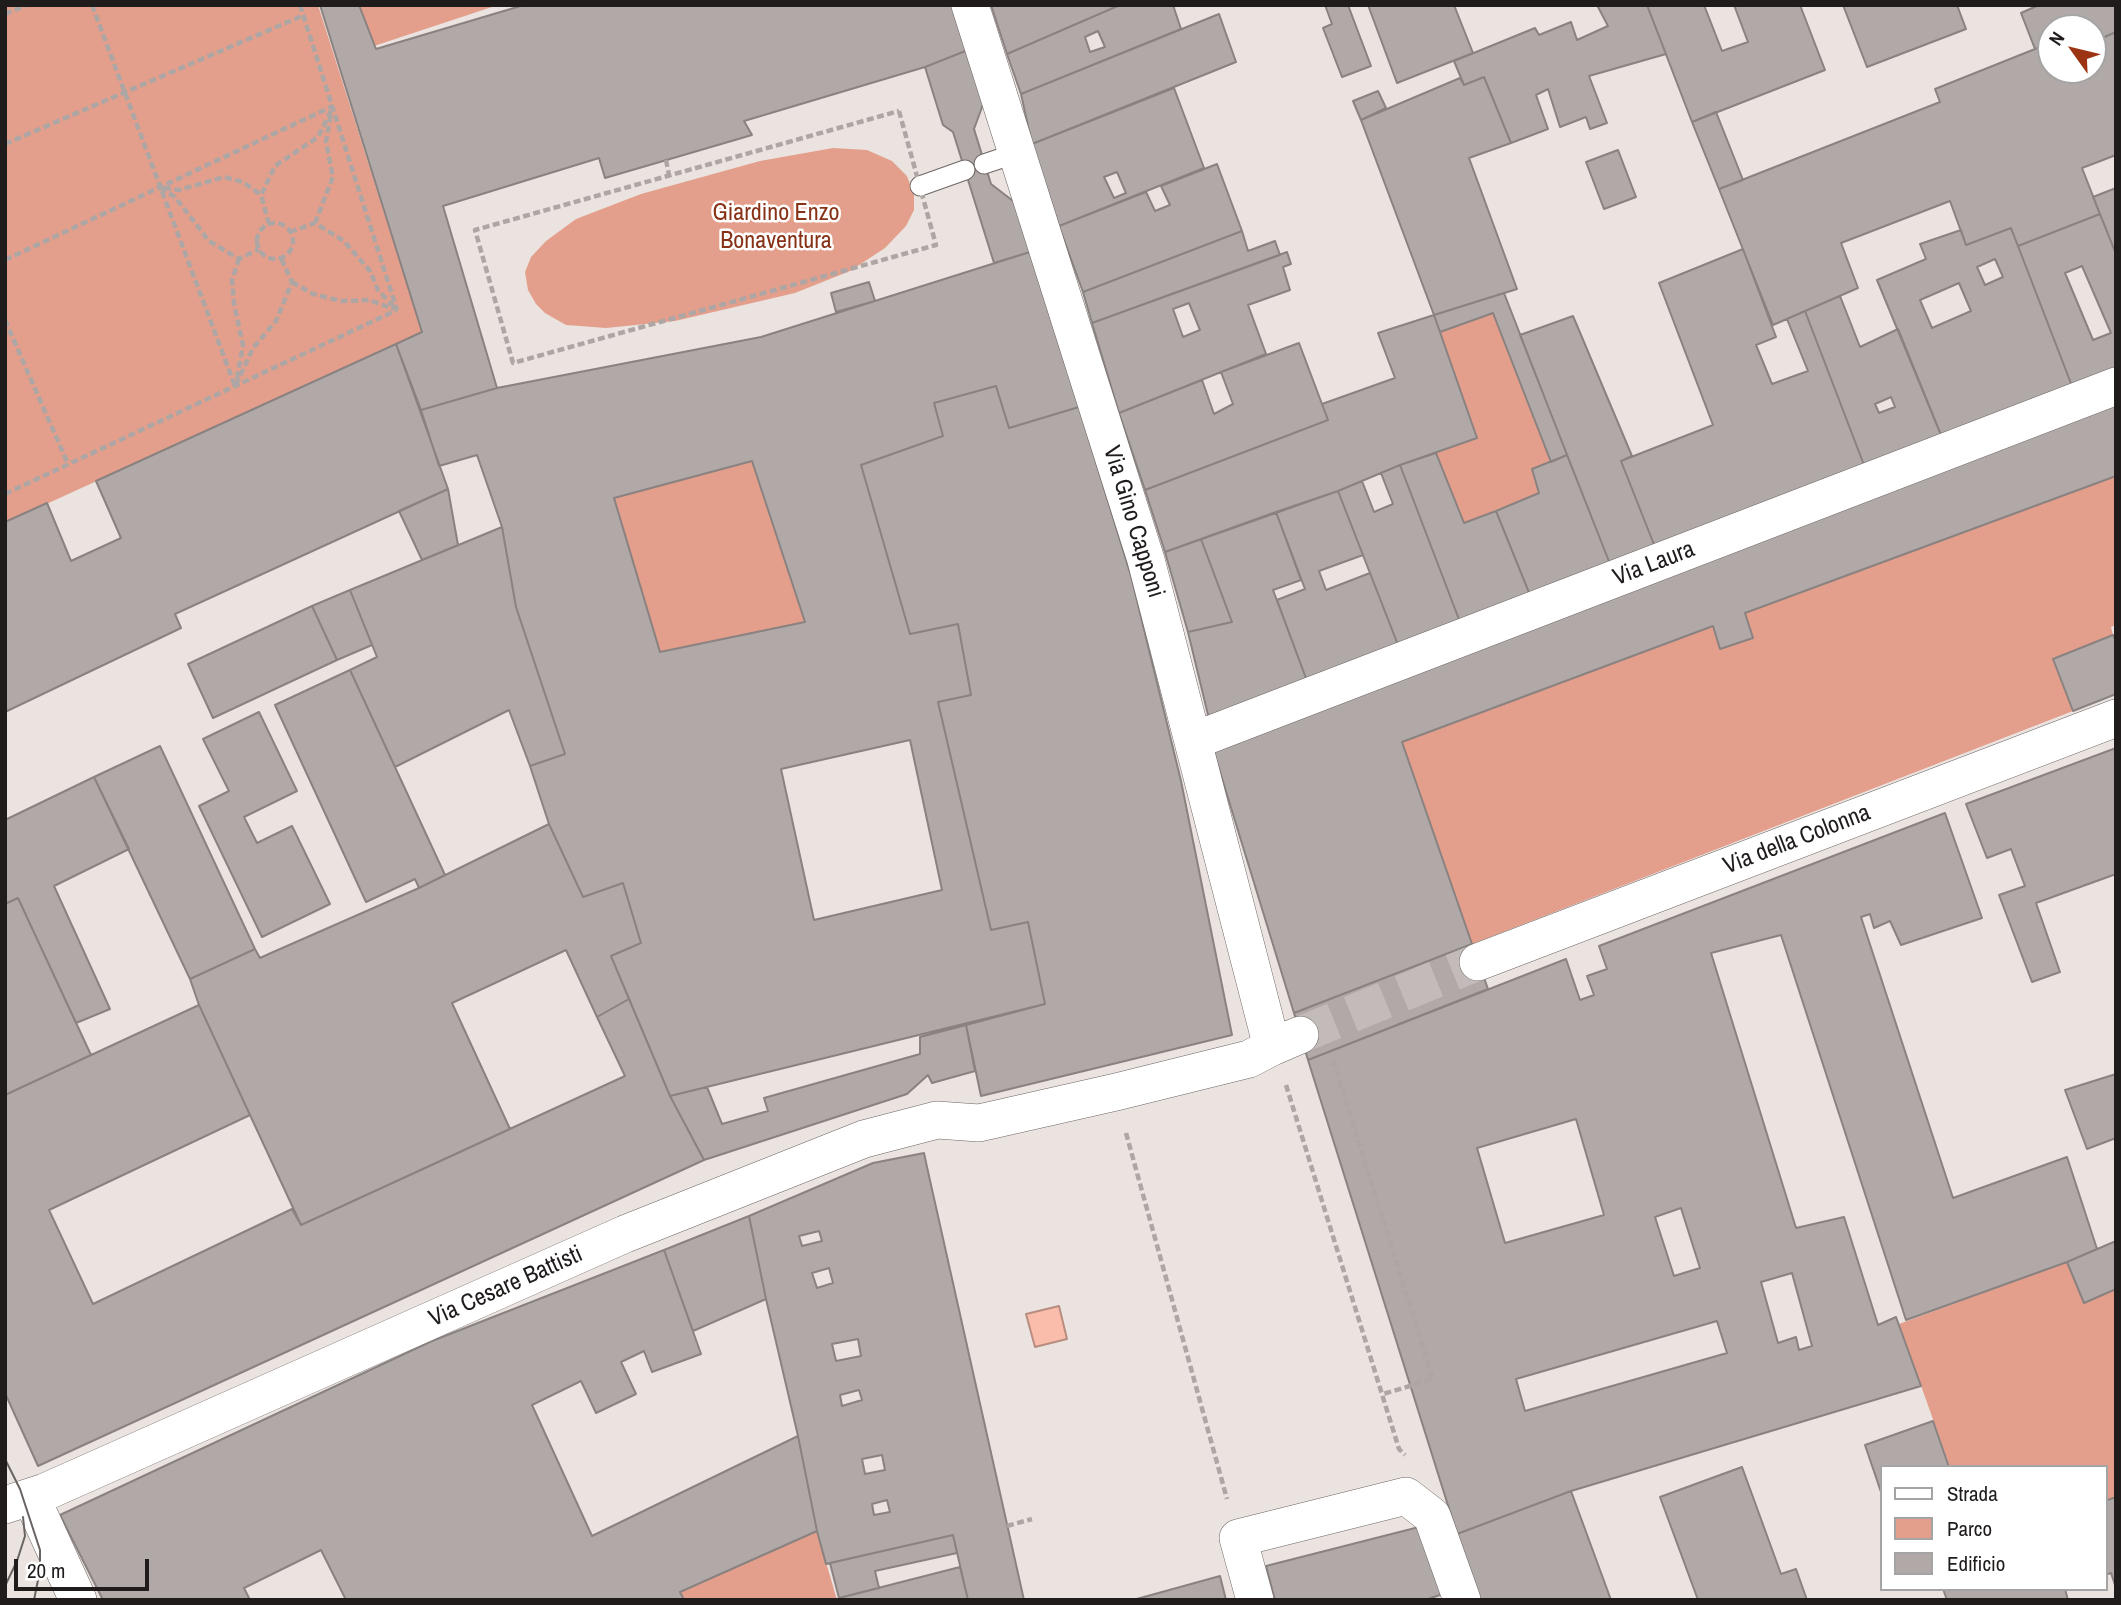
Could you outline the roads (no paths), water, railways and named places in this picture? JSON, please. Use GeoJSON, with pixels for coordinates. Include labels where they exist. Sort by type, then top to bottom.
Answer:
{"type":"FeatureCollection","features":[{"type":"Feature","properties":{"kind":"street","name":"Via Gino Capponi"},"geometry":{"type":"LineString","coordinates":[[970,5],[1001,158],[1146,560],[1193,741],[1285,1053]]}},
{"type":"Feature","properties":{"kind":"street","name":"Via Laura"},"geometry":{"type":"LineString","coordinates":[[1193,741],[2116,386]]}},
{"type":"Feature","properties":{"kind":"street","name":"Via della Colonna"},"geometry":{"type":"LineString","coordinates":[[1478,962],[2116,718]]}},
{"type":"Feature","properties":{"kind":"street","name":"Via Cesare Battisti"},"geometry":{"type":"LineString","coordinates":[[27,1498],[625,1234],[864,1139],[937,1120],[979,1123],[1249,1059],[1285,1053]]}},
{"type":"Feature","properties":{"kind":"street"},"geometry":{"type":"LineString","coordinates":[[1255,1600],[1238,1538],[1406,1496],[1432,1516],[1462,1600]]}},
{"type":"Feature","properties":{"kind":"street"},"geometry":{"type":"LineString","coordinates":[[27,1498],[78,1600]]}},
{"type":"Feature","properties":{"kind":"lane"},"geometry":{"type":"LineString","coordinates":[[920,186],[965,170]]}},
{"type":"Feature","properties":{"kind":"tunnel"},"geometry":{"type":"LineString","coordinates":[[1300,1035],[1478,962]]}},
{"type":"Feature","properties":{"kind":"tram line"},"geometry":{"type":"LineString","coordinates":[[5,1459],[20,1489],[40,1550],[40,1570],[34,1600]]}},
{"type":"Feature","properties":{"kind":"tram line"},"geometry":{"type":"LineString","coordinates":[[5,1586],[25,1536],[23,1517]]}},
{"type":"Feature","properties":{"kind":"park label","name":"Giardino Enzo Bonaventura"},"geometry":{"type":"Point","coordinates":[776,228]}}]}
